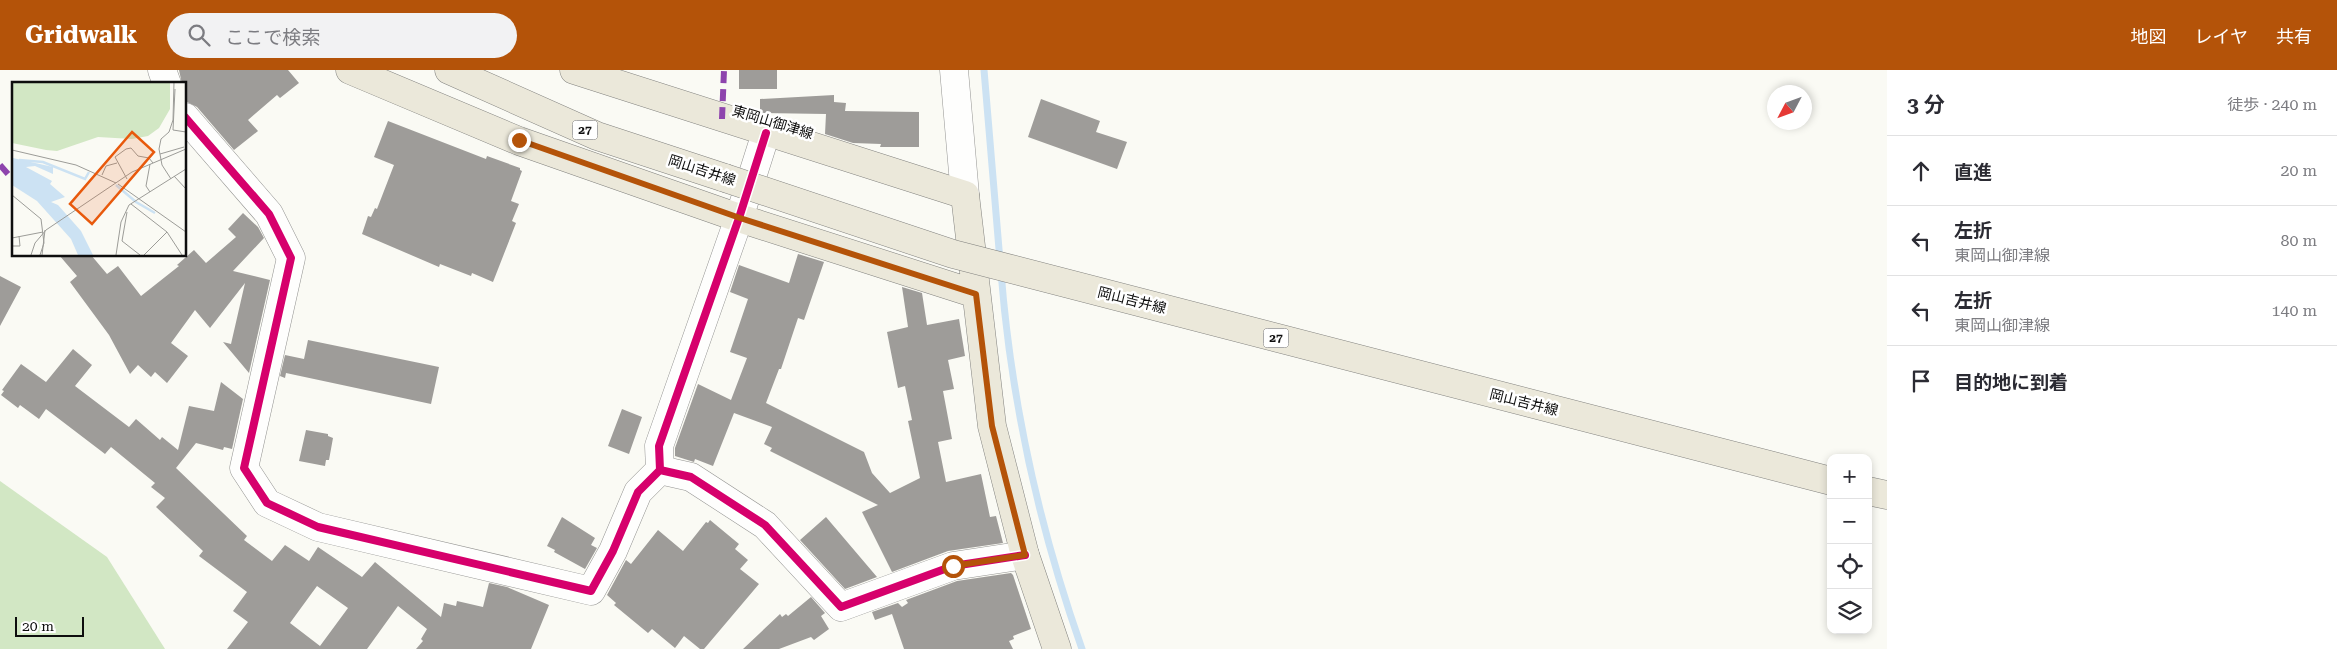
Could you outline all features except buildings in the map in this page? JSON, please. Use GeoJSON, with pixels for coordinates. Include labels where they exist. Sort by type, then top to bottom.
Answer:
{"type":"FeatureCollection","features":[{"type":"Feature","properties":{"kind":"main road"},"geometry":{"type":"LineString","coordinates":[[350,70],[519,140],[740,218],[976,294]]}},
{"type":"Feature","properties":{"kind":"main road","name":"岡山吉井線"},"geometry":{"type":"LineString","coordinates":[[449,70],[597,136],[953,254],[1827,480]]}},
{"type":"Feature","properties":{"kind":"main road","name":"東岡山御津線"},"geometry":{"type":"LineString","coordinates":[[574,70],[965,196]]}},
{"type":"Feature","properties":{"kind":"main road"},"geometry":{"type":"LineString","coordinates":[[965,196],[992,426],[1025,555],[1057,649]]}},
{"type":"Feature","properties":{"kind":"main road"},"geometry":{"type":"LineString","coordinates":[[1872,491],[1887,495]]}},
{"type":"Feature","properties":{"kind":"street"},"geometry":{"type":"LineString","coordinates":[[162,70],[166,82]]}},
{"type":"Feature","properties":{"kind":"street"},"geometry":{"type":"LineString","coordinates":[[954,70],[965,196]]}},
{"type":"Feature","properties":{"kind":"street"},"geometry":{"type":"LineString","coordinates":[[186,118],[269,214],[291,258],[244,468],[267,503],[318,527],[590,591],[613,551],[638,492],[660,470],[659,446],[740,218],[766,132]]}},
{"type":"Feature","properties":{"kind":"street"},"geometry":{"type":"LineString","coordinates":[[660,470],[690,477],[765,525],[841,608],[953,566],[1025,555]]}},
{"type":"Feature","properties":{"kind":"green space"},"geometry":{"type":"Polygon","coordinates":[[[0,481],[107,557],[165,649],[0,649],[0,481]]]}},
{"type":"Feature","properties":{"kind":"waterway"},"geometry":{"type":"LineString","coordinates":[[984,70],[1000,261]]}},
{"type":"Feature","properties":{"kind":"waterway"},"geometry":{"type":"LineString","coordinates":[[1001,272],[1012,368],[1029,463],[1053,557],[1082,649]]}},
{"type":"Feature","properties":{"kind":"marked path"},"geometry":{"type":"LineString","coordinates":[[722,119],[724,70]]}},
{"type":"Feature","properties":{"kind":"marked path"},"geometry":{"type":"LineString","coordinates":[[0,165],[8,174]]}},
{"type":"Feature","properties":{"kind":"cycle path"},"geometry":{"type":"LineString","coordinates":[[186,118],[269,214],[291,258],[244,468],[267,503],[318,527],[591,591],[613,551],[638,492],[660,470],[659,446],[739,218],[766,133]]}},
{"type":"Feature","properties":{"kind":"cycle path"},"geometry":{"type":"LineString","coordinates":[[660,470],[691,477],[765,525],[841,607],[953,566],[1025,555]]}},
{"type":"Feature","properties":{"kind":"route"},"geometry":{"type":"LineString","coordinates":[[519,140],[740,218],[976,294],[992,426],[1025,555],[953,566]]}}]}
